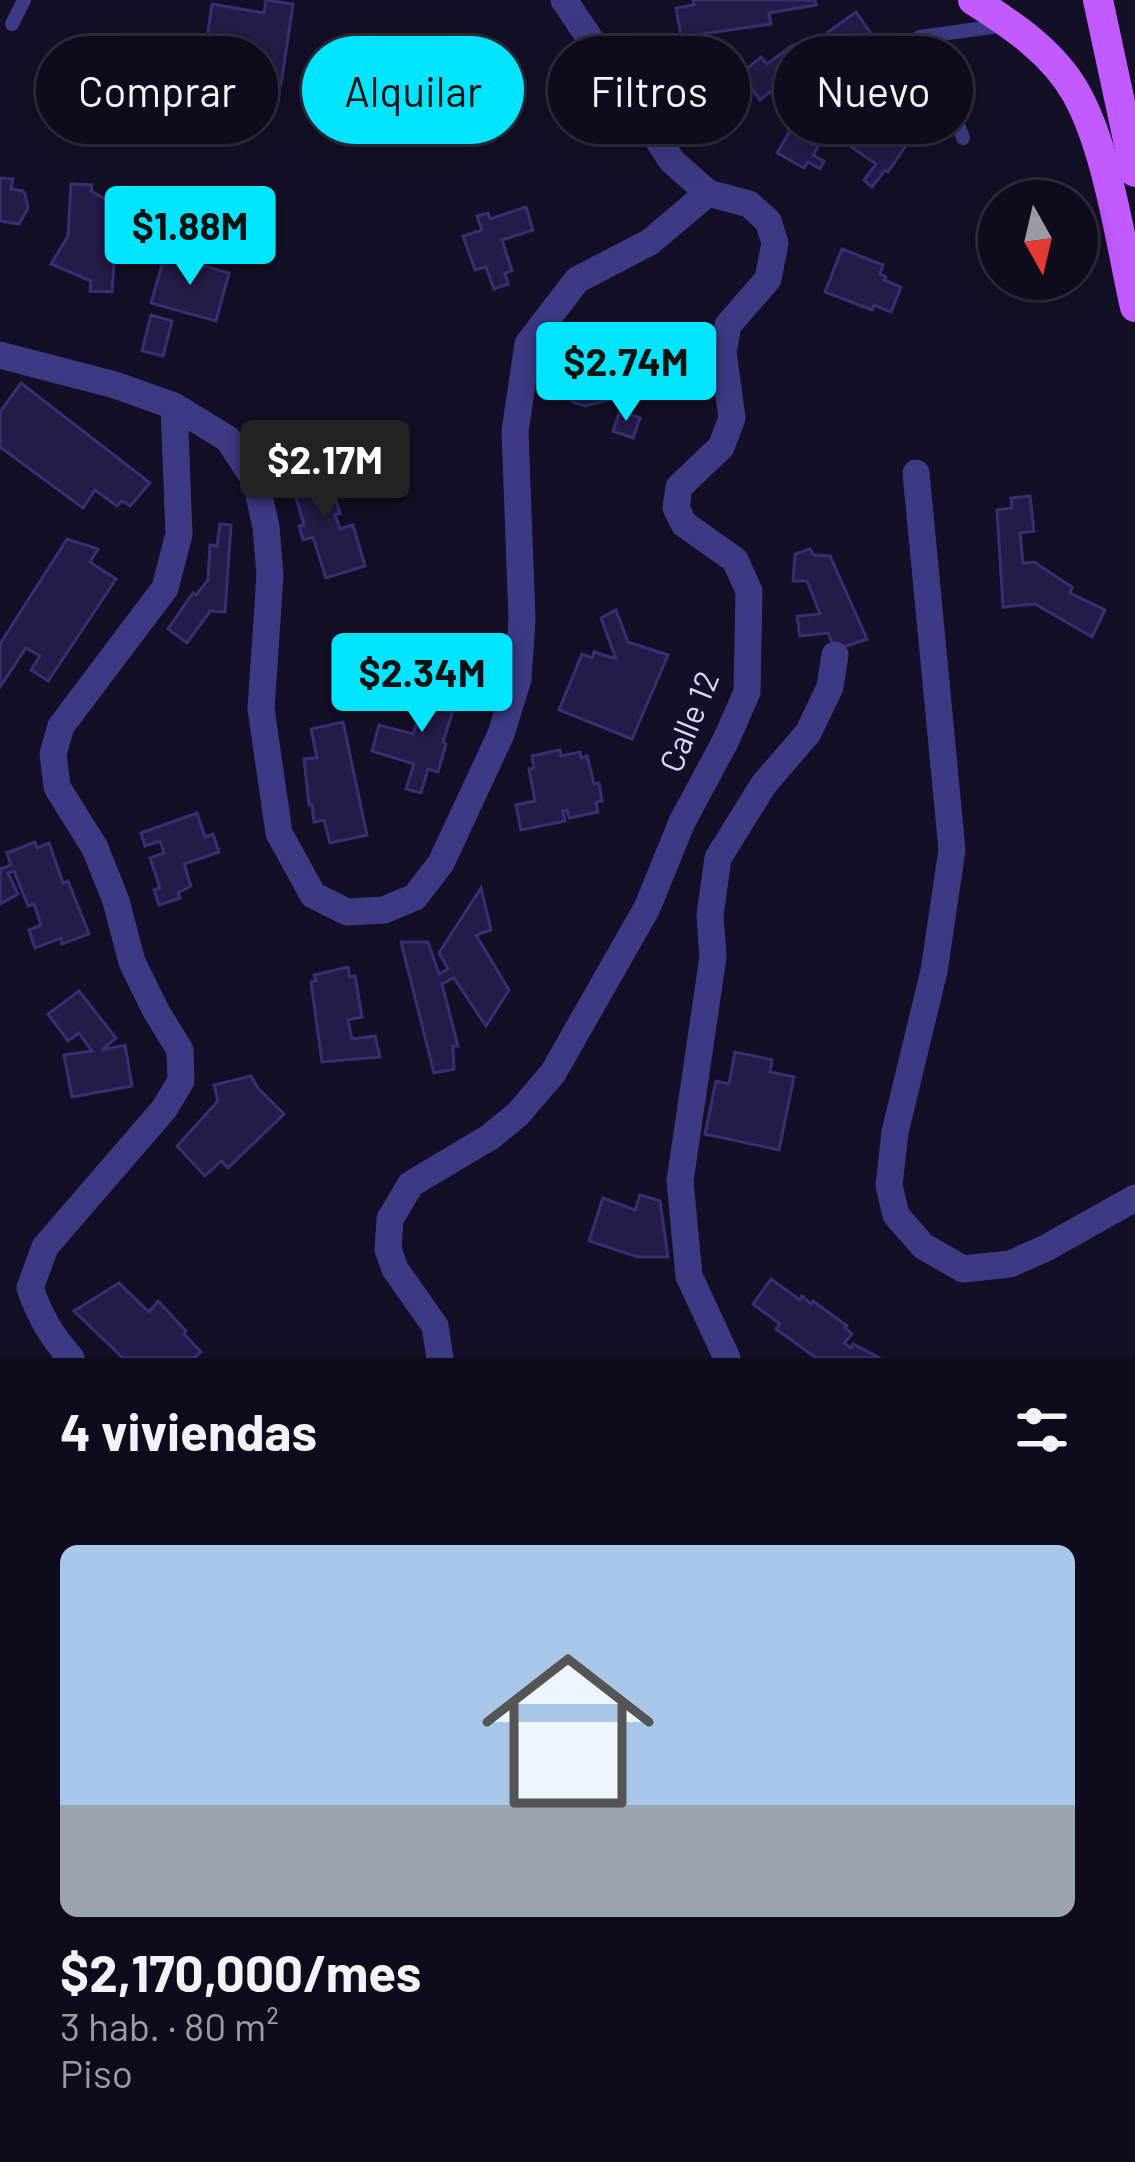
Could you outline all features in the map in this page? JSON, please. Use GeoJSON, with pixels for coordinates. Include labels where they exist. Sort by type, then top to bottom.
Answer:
{"type":"FeatureCollection","features":[{"type":"Feature","properties":{"kind":"main road"},"geometry":{"type":"LineString","coordinates":[[974,0],[1011,24],[1057,66],[1075,90],[1097,141],[1135,307]]}},
{"type":"Feature","properties":{"kind":"main road"},"geometry":{"type":"LineString","coordinates":[[1097,0],[1135,172]]}},
{"type":"Feature","properties":{"kind":"street","name":"Calle 12"},"geometry":{"type":"LineString","coordinates":[[440,1358],[435,1326],[394,1269],[388,1249],[390,1219],[411,1184],[490,1137],[518,1114],[553,1073],[646,908],[746,692],[749,591],[735,560],[684,524],[676,508],[679,487],[722,447],[732,418],[722,352],[728,326],[768,279],[776,243],[768,221],[749,203],[708,193],[672,161],[565,0]]}},
{"type":"Feature","properties":{"kind":"street"},"geometry":{"type":"LineString","coordinates":[[0,355],[174,406],[228,439],[256,482],[266,527],[269,575],[261,709],[279,833],[313,895],[347,912],[384,910],[415,897],[441,863],[501,734],[518,679],[522,619],[514,431],[528,344],[577,280],[650,242],[708,193]]}},
{"type":"Feature","properties":{"kind":"street"},"geometry":{"type":"LineString","coordinates":[[71,1358],[52,1337],[29,1288],[46,1247],[164,1109],[181,1081],[180,1050],[132,962],[116,901],[95,848],[58,787],[53,754],[61,726],[165,588],[179,534],[174,406]]}},
{"type":"Feature","properties":{"kind":"street"},"geometry":{"type":"LineString","coordinates":[[916,472],[952,850],[934,971],[895,1132],[889,1185],[896,1215],[922,1246],[963,1269],[1010,1264],[1135,1198]]}},
{"type":"Feature","properties":{"kind":"street"},"geometry":{"type":"LineString","coordinates":[[727,1358],[689,1276],[680,1181],[713,957],[710,915],[715,877],[718,858],[764,784],[808,733],[830,687],[835,655]]}},
{"type":"Feature","properties":{"kind":"lane"},"geometry":{"type":"LineString","coordinates":[[12,24],[24,0]]}},
{"type":"Feature","properties":{"kind":"lane"},"geometry":{"type":"LineString","coordinates":[[933,36],[1011,24]]}},
{"type":"Feature","properties":{"kind":"building"},"geometry":{"type":"Polygon","coordinates":[[[266,0],[293,4],[281,85],[278,36],[207,36],[212,4],[264,13],[266,0]]]}},
{"type":"Feature","properties":{"kind":"building"},"geometry":{"type":"Polygon","coordinates":[[[693,0],[815,0],[816,5],[769,13],[771,24],[681,36],[676,8],[694,5],[693,0]]]}},
{"type":"Feature","properties":{"kind":"building"},"geometry":{"type":"Polygon","coordinates":[[[856,12],[873,36],[830,36],[828,32],[856,12]]]}},
{"type":"Feature","properties":{"kind":"building"},"geometry":{"type":"Polygon","coordinates":[[[761,57],[767,64],[774,59],[774,88],[760,100],[750,90],[750,66],[761,57]]]}},
{"type":"Feature","properties":{"kind":"building"},"geometry":{"type":"Polygon","coordinates":[[[782,144],[817,144],[813,155],[824,161],[820,169],[808,162],[804,168],[777,153],[782,144]]]}},
{"type":"Feature","properties":{"kind":"building"},"geometry":{"type":"Polygon","coordinates":[[[847,144],[907,144],[872,187],[864,180],[876,164],[847,144]]]}},
{"type":"Feature","properties":{"kind":"building"},"geometry":{"type":"Polygon","coordinates":[[[0,178],[13,179],[11,189],[25,194],[28,208],[19,224],[0,221],[0,178]]]}},
{"type":"Feature","properties":{"kind":"building"},"geometry":{"type":"Polygon","coordinates":[[[71,184],[92,185],[91,191],[135,216],[125,234],[131,237],[129,254],[114,245],[110,251],[115,251],[112,292],[90,291],[91,281],[51,264],[68,236],[71,184]]]}},
{"type":"Feature","properties":{"kind":"building"},"geometry":{"type":"Polygon","coordinates":[[[526,207],[533,230],[502,240],[512,271],[505,273],[508,284],[494,289],[486,267],[475,270],[463,236],[482,230],[477,216],[488,213],[490,219],[526,207]]]}},
{"type":"Feature","properties":{"kind":"building"},"geometry":{"type":"Polygon","coordinates":[[[842,249],[883,265],[884,280],[901,287],[891,312],[825,292],[842,249]]]}},
{"type":"Feature","properties":{"kind":"building"},"geometry":{"type":"Polygon","coordinates":[[[165,255],[229,273],[216,321],[151,303],[165,255]]]}},
{"type":"Feature","properties":{"kind":"building"},"geometry":{"type":"Polygon","coordinates":[[[151,315],[172,321],[163,356],[142,351],[151,315]]]}},
{"type":"Feature","properties":{"kind":"building"},"geometry":{"type":"Polygon","coordinates":[[[587,343],[602,351],[617,398],[585,406],[569,395],[573,369],[587,343]]]}},
{"type":"Feature","properties":{"kind":"building"},"geometry":{"type":"Polygon","coordinates":[[[21,383],[150,483],[130,506],[122,501],[117,506],[95,490],[83,508],[0,447],[0,412],[21,383]]]}},
{"type":"Feature","properties":{"kind":"building"},"geometry":{"type":"Polygon","coordinates":[[[620,411],[640,418],[633,438],[613,431],[620,411]]]}},
{"type":"Feature","properties":{"kind":"building"},"geometry":{"type":"Polygon","coordinates":[[[324,462],[340,513],[335,515],[340,529],[353,525],[365,566],[326,578],[313,537],[303,540],[299,526],[304,525],[289,474],[324,462]]]}},
{"type":"Feature","properties":{"kind":"building"},"geometry":{"type":"Polygon","coordinates":[[[1030,496],[1034,531],[1020,533],[1023,563],[1034,562],[1072,587],[1070,593],[1105,610],[1092,637],[1035,604],[1003,607],[997,510],[1012,508],[1011,498],[1030,496]]]}},
{"type":"Feature","properties":{"kind":"building"},"geometry":{"type":"Polygon","coordinates":[[[220,524],[231,525],[225,612],[210,611],[187,643],[168,629],[208,580],[210,545],[217,546],[220,524]]]}},
{"type":"Feature","properties":{"kind":"building"},"geometry":{"type":"Polygon","coordinates":[[[67,539],[98,549],[90,562],[116,579],[48,681],[31,670],[40,656],[26,648],[0,687],[0,644],[67,539]]]}},
{"type":"Feature","properties":{"kind":"building"},"geometry":{"type":"Polygon","coordinates":[[[810,549],[814,555],[830,556],[867,639],[835,650],[828,633],[800,636],[797,616],[820,614],[807,581],[793,581],[795,554],[810,549]]]}},
{"type":"Feature","properties":{"kind":"building"},"geometry":{"type":"Polygon","coordinates":[[[616,610],[628,642],[668,655],[632,739],[559,710],[582,654],[592,658],[594,652],[616,659],[601,618],[616,610]]]}},
{"type":"Feature","properties":{"kind":"building"},"geometry":{"type":"Polygon","coordinates":[[[432,679],[457,686],[457,698],[438,772],[428,769],[421,793],[406,789],[414,764],[372,751],[379,725],[413,734],[432,679]]]}},
{"type":"Feature","properties":{"kind":"building"},"geometry":{"type":"Polygon","coordinates":[[[343,722],[367,835],[330,843],[324,820],[314,822],[304,759],[317,758],[311,729],[343,722]]]}},
{"type":"Feature","properties":{"kind":"building"},"geometry":{"type":"Polygon","coordinates":[[[560,750],[561,756],[580,752],[581,758],[587,756],[594,784],[599,783],[602,801],[596,802],[598,812],[569,818],[567,810],[563,811],[565,821],[521,830],[516,805],[535,801],[529,769],[534,768],[532,756],[560,750]]]}},
{"type":"Feature","properties":{"kind":"building"},"geometry":{"type":"Polygon","coordinates":[[[197,813],[205,837],[213,834],[219,852],[184,864],[191,886],[178,893],[180,898],[159,905],[154,890],[160,888],[150,858],[164,853],[160,841],[145,846],[141,833],[197,813]]]}},
{"type":"Feature","properties":{"kind":"building"},"geometry":{"type":"Polygon","coordinates":[[[35,842],[37,848],[49,843],[89,934],[35,948],[29,930],[41,925],[14,871],[8,873],[18,894],[0,904],[0,867],[11,865],[7,853],[35,842]]]}},
{"type":"Feature","properties":{"kind":"building"},"geometry":{"type":"Polygon","coordinates":[[[481,888],[491,930],[476,935],[509,990],[486,1026],[454,978],[442,984],[458,1046],[453,1046],[454,1069],[434,1073],[401,942],[428,942],[439,974],[448,969],[439,953],[481,888]]]}},
{"type":"Feature","properties":{"kind":"building"},"geometry":{"type":"Polygon","coordinates":[[[348,967],[350,977],[355,976],[362,1017],[348,1020],[352,1039],[375,1036],[380,1057],[322,1062],[311,982],[316,981],[314,975],[348,967]]]}},
{"type":"Feature","properties":{"kind":"building"},"geometry":{"type":"Polygon","coordinates":[[[79,991],[116,1038],[102,1050],[125,1045],[132,1086],[72,1097],[64,1055],[92,1051],[79,1033],[68,1041],[48,1014],[79,991]]]}},
{"type":"Feature","properties":{"kind":"building"},"geometry":{"type":"Polygon","coordinates":[[[735,1052],[772,1060],[770,1072],[794,1077],[779,1150],[705,1134],[716,1081],[729,1084],[735,1052]]]}},
{"type":"Feature","properties":{"kind":"building"},"geometry":{"type":"Polygon","coordinates":[[[251,1076],[284,1114],[228,1168],[221,1161],[205,1176],[177,1146],[218,1101],[214,1085],[251,1076]]]}},
{"type":"Feature","properties":{"kind":"building"},"geometry":{"type":"Polygon","coordinates":[[[640,1195],[660,1201],[668,1257],[638,1257],[589,1241],[603,1198],[635,1210],[640,1195]]]}},
{"type":"Feature","properties":{"kind":"building"},"geometry":{"type":"Polygon","coordinates":[[[771,1279],[847,1326],[852,1334],[844,1343],[880,1358],[816,1358],[776,1329],[780,1324],[753,1304],[771,1279]]]}},
{"type":"Feature","properties":{"kind":"building"},"geometry":{"type":"Polygon","coordinates":[[[119,1283],[149,1312],[158,1301],[201,1352],[194,1358],[123,1358],[74,1311],[119,1283]]]}}]}
